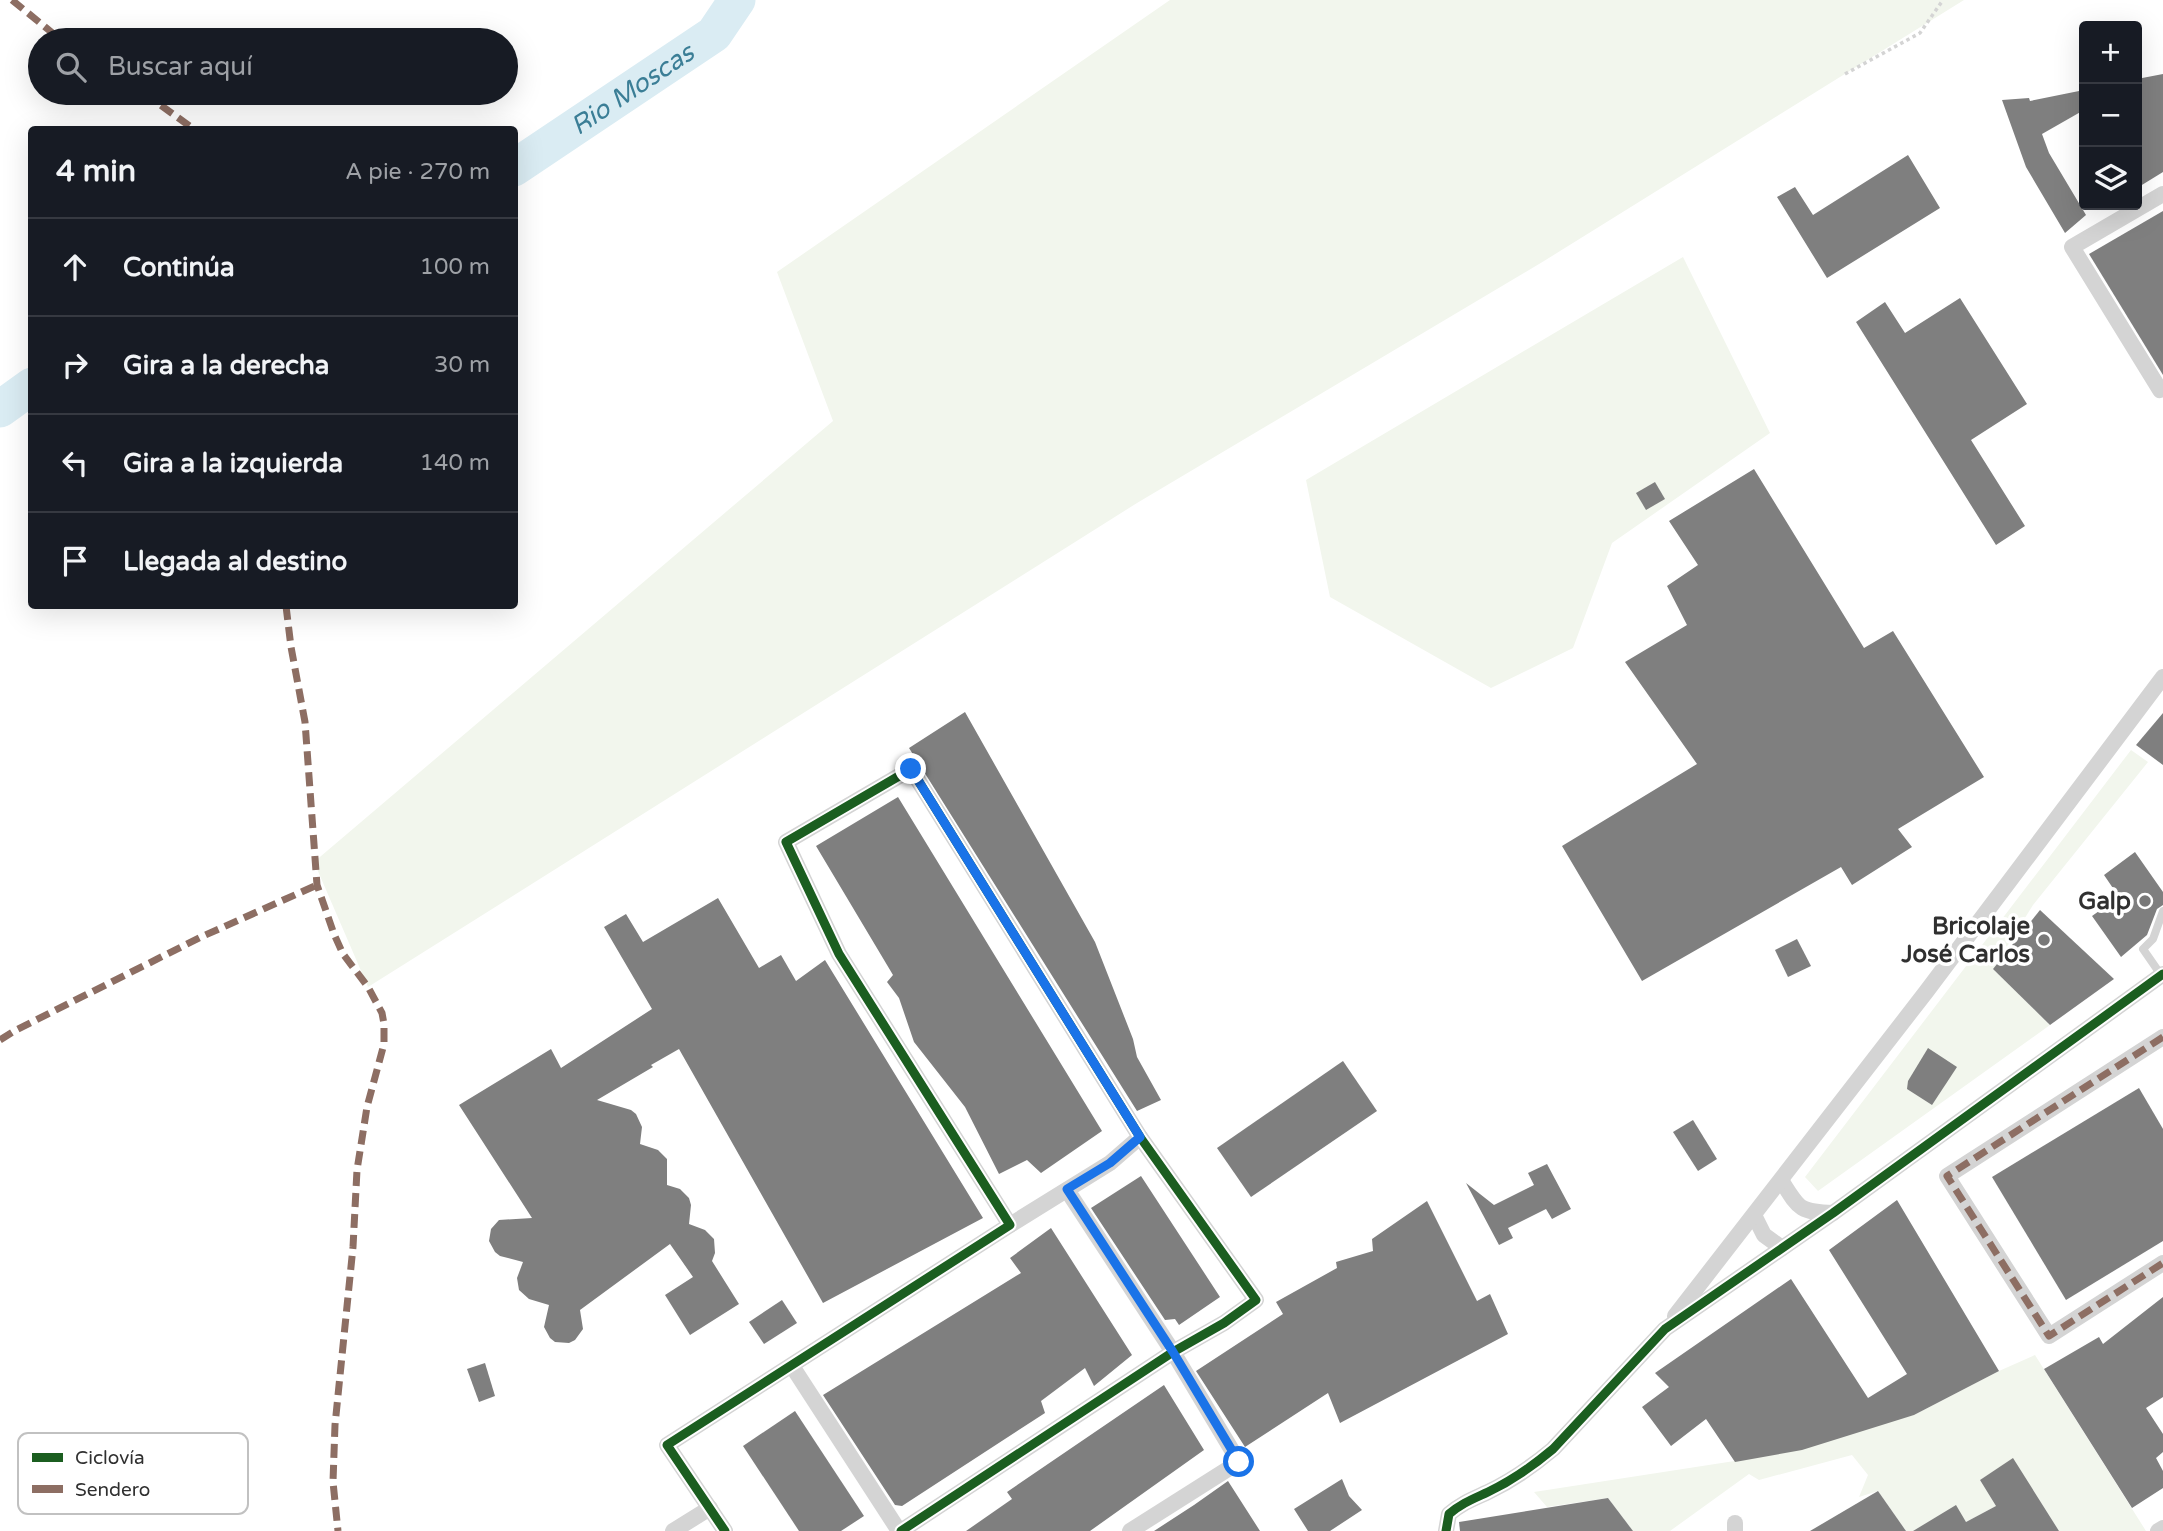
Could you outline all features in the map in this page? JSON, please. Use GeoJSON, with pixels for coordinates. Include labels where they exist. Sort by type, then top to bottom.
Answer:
{"type":"FeatureCollection","features":[{"type":"Feature","properties":{"kind":"street"},"geometry":{"type":"LineString","coordinates":[[2163,194],[2072,247],[2160,390],[2163,389]]}},
{"type":"Feature","properties":{"kind":"street"},"geometry":{"type":"LineString","coordinates":[[1446,1531],[1449,1514],[1463,1502],[1489,1491],[1536,1463],[1553,1449],[1665,1329],[1755,1215],[2163,677]]}},
{"type":"Feature","properties":{"kind":"street"},"geometry":{"type":"LineString","coordinates":[[792,1366],[900,1531],[1256,1300],[1140,1137],[911,769],[786,842],[839,954],[1010,1225]]}},
{"type":"Feature","properties":{"kind":"street"},"geometry":{"type":"LineString","coordinates":[[1665,1329],[1833,1213],[2162,974]]}},
{"type":"Feature","properties":{"kind":"street"},"geometry":{"type":"LineString","coordinates":[[2163,1037],[1947,1176],[2049,1336],[2163,1263]]}},
{"type":"Feature","properties":{"kind":"street"},"geometry":{"type":"LineString","coordinates":[[725,1531],[667,1445],[1110,1163],[1140,1137]]}},
{"type":"Feature","properties":{"kind":"street"},"geometry":{"type":"LineString","coordinates":[[1781,1180],[1793,1201],[1808,1212],[1833,1213]]}},
{"type":"Feature","properties":{"kind":"street"},"geometry":{"type":"LineString","coordinates":[[1067,1189],[1173,1352],[1239,1462],[1130,1531]]}},
{"type":"Feature","properties":{"kind":"street"},"geometry":{"type":"LineString","coordinates":[[1755,1215],[1764,1235],[1782,1248]]}},
{"type":"Feature","properties":{"kind":"street"},"geometry":{"type":"LineString","coordinates":[[673,1531],[710,1508]]}},
{"type":"Feature","properties":{"kind":"street"},"geometry":{"type":"LineString","coordinates":[[2158,1531],[2163,1528]]}},
{"type":"Feature","properties":{"kind":"lane"},"geometry":{"type":"LineString","coordinates":[[2162,974],[2143,950],[2153,939],[2163,911]]}},
{"type":"Feature","properties":{"kind":"path"},"geometry":{"type":"LineString","coordinates":[[1845,74],[1920,33],[1943,0]]}},
{"type":"Feature","properties":{"kind":"shaded area"},"geometry":{"type":"Polygon","coordinates":[[[1170,0],[1964,0],[1544,261],[1137,503],[368,987],[314,862],[833,421],[777,272],[1170,0]]]}},
{"type":"Feature","properties":{"kind":"shaded area"},"geometry":{"type":"Polygon","coordinates":[[[1683,257],[1770,433],[1612,543],[1573,648],[1491,688],[1330,597],[1306,480],[1683,257]]]}},
{"type":"Feature","properties":{"kind":"shaded area"},"geometry":{"type":"Polygon","coordinates":[[[2131,750],[2148,762],[2033,905],[1993,969],[2050,1025],[1818,1191],[1805,1177],[2131,750]]]}},
{"type":"Feature","properties":{"kind":"shaded area"},"geometry":{"type":"Polygon","coordinates":[[[2035,1355],[2146,1531],[2059,1531],[2013,1459],[1980,1480],[1996,1506],[1966,1522],[1955,1506],[1913,1531],[1906,1531],[1878,1491],[1859,1497],[1868,1475],[1852,1455],[1759,1480],[1749,1474],[1670,1531],[1633,1531],[1608,1498],[1547,1507],[1534,1492],[1741,1460],[1914,1415],[2035,1355]]]}},
{"type":"Feature","properties":{"kind":"building"},"geometry":{"type":"Polygon","coordinates":[[[2163,74],[2163,172],[2142,185],[2142,84],[2142,78],[2163,74]]]}},
{"type":"Feature","properties":{"kind":"building"},"geometry":{"type":"Polygon","coordinates":[[[2079,91],[2079,113],[2042,134],[2049,153],[2079,203],[2079,210],[2083,210],[2086,215],[2065,233],[2026,167],[2002,100],[2029,98],[2030,101],[2079,91]]]}},
{"type":"Feature","properties":{"kind":"building"},"geometry":{"type":"Polygon","coordinates":[[[1908,155],[1940,208],[1827,278],[1777,197],[1795,187],[1813,215],[1908,155]]]}},
{"type":"Feature","properties":{"kind":"building"},"geometry":{"type":"Polygon","coordinates":[[[2163,211],[2163,375],[2089,254],[2163,211]]]}},
{"type":"Feature","properties":{"kind":"building"},"geometry":{"type":"Polygon","coordinates":[[[1960,298],[2027,404],[1971,440],[2025,526],[1996,545],[1856,322],[1885,302],[1905,333],[1960,298]]]}},
{"type":"Feature","properties":{"kind":"building"},"geometry":{"type":"Polygon","coordinates":[[[1754,469],[1864,648],[1893,631],[1984,777],[1898,829],[1912,847],[1852,885],[1841,867],[1642,981],[1562,846],[1697,764],[1625,662],[1687,625],[1667,586],[1698,565],[1669,521],[1754,469]]]}},
{"type":"Feature","properties":{"kind":"building"},"geometry":{"type":"Polygon","coordinates":[[[1655,482],[1665,499],[1646,510],[1636,493],[1655,482]]]}},
{"type":"Feature","properties":{"kind":"building"},"geometry":{"type":"Polygon","coordinates":[[[965,712],[1095,942],[1133,1039],[1137,1057],[1161,1100],[1137,1111],[909,748],[965,712]]]}},
{"type":"Feature","properties":{"kind":"building"},"geometry":{"type":"Polygon","coordinates":[[[2163,713],[2163,765],[2136,745],[2163,713]]]}},
{"type":"Feature","properties":{"kind":"building"},"geometry":{"type":"Polygon","coordinates":[[[898,797],[1102,1131],[1041,1173],[1027,1160],[999,1174],[965,1107],[914,1042],[899,998],[887,982],[893,975],[816,846],[898,797]]]}},
{"type":"Feature","properties":{"kind":"building"},"geometry":{"type":"Polygon","coordinates":[[[2135,852],[2163,892],[2163,905],[2157,909],[2147,935],[2121,957],[2092,916],[2119,897],[2104,875],[2135,852]]]}},
{"type":"Feature","properties":{"kind":"building"},"geometry":{"type":"Polygon","coordinates":[[[718,898],[759,968],[781,955],[796,981],[825,960],[983,1218],[823,1303],[679,1049],[597,1100],[636,1114],[642,1127],[640,1144],[658,1150],[667,1159],[667,1185],[680,1189],[689,1198],[689,1224],[705,1230],[714,1239],[715,1253],[712,1261],[739,1304],[690,1335],[665,1295],[693,1277],[670,1244],[580,1310],[583,1329],[575,1340],[569,1343],[555,1342],[544,1327],[549,1305],[529,1299],[519,1290],[517,1278],[523,1262],[500,1256],[489,1241],[491,1229],[499,1220],[532,1218],[459,1105],[551,1049],[561,1068],[652,1009],[604,927],[626,914],[643,942],[718,898]]]}},
{"type":"Feature","properties":{"kind":"building","name":"Bricolaje José Carlos"},"geometry":{"type":"Polygon","coordinates":[[[2040,910],[2114,979],[2050,1025],[1993,969],[2040,910]]]}},
{"type":"Feature","properties":{"kind":"building"},"geometry":{"type":"Polygon","coordinates":[[[1797,939],[1811,966],[1788,977],[1775,950],[1797,939]]]}},
{"type":"Feature","properties":{"kind":"building"},"geometry":{"type":"Polygon","coordinates":[[[1928,1048],[1957,1067],[1932,1105],[1907,1089],[1908,1081],[1928,1048]]]}},
{"type":"Feature","properties":{"kind":"building"},"geometry":{"type":"Polygon","coordinates":[[[1343,1061],[1377,1111],[1251,1197],[1217,1148],[1343,1061]]]}},
{"type":"Feature","properties":{"kind":"building"},"geometry":{"type":"Polygon","coordinates":[[[2139,1088],[2163,1129],[2163,1241],[2066,1300],[1992,1177],[2139,1088]]]}},
{"type":"Feature","properties":{"kind":"building"},"geometry":{"type":"Polygon","coordinates":[[[1693,1120],[1717,1159],[1698,1171],[1673,1132],[1693,1120]]]}},
{"type":"Feature","properties":{"kind":"building"},"geometry":{"type":"Polygon","coordinates":[[[1547,1164],[1571,1209],[1552,1219],[1546,1209],[1508,1228],[1513,1238],[1499,1245],[1466,1183],[1494,1205],[1534,1185],[1528,1173],[1547,1164]]]}},
{"type":"Feature","properties":{"kind":"building"},"geometry":{"type":"Polygon","coordinates":[[[1141,1176],[1220,1297],[1179,1325],[1175,1319],[1165,1320],[1091,1208],[1141,1176]]]}},
{"type":"Feature","properties":{"kind":"building"},"geometry":{"type":"Polygon","coordinates":[[[1897,1200],[1999,1371],[1914,1415],[1802,1450],[1735,1462],[1706,1419],[1671,1446],[1642,1407],[1669,1387],[1655,1373],[1791,1279],[1868,1398],[1907,1374],[1829,1250],[1897,1200]]]}},
{"type":"Feature","properties":{"kind":"building"},"geometry":{"type":"Polygon","coordinates":[[[1427,1201],[1477,1301],[1490,1294],[1508,1334],[1340,1423],[1328,1393],[1245,1447],[1196,1371],[1283,1314],[1276,1302],[1337,1268],[1336,1262],[1373,1251],[1372,1239],[1427,1201]]]}},
{"type":"Feature","properties":{"kind":"building"},"geometry":{"type":"Polygon","coordinates":[[[1051,1228],[1132,1355],[1094,1386],[1085,1368],[1041,1401],[1045,1413],[902,1506],[895,1505],[823,1395],[1021,1273],[1010,1258],[1051,1228]]]}},
{"type":"Feature","properties":{"kind":"building"},"geometry":{"type":"Polygon","coordinates":[[[2163,1297],[2163,1397],[2146,1408],[2163,1434],[2163,1452],[2156,1458],[2163,1471],[2163,1488],[2132,1508],[2044,1369],[2099,1337],[2103,1344],[2163,1297]]]}},
{"type":"Feature","properties":{"kind":"building"},"geometry":{"type":"Polygon","coordinates":[[[782,1300],[797,1323],[764,1344],[749,1322],[782,1300]]]}},
{"type":"Feature","properties":{"kind":"building"},"geometry":{"type":"Polygon","coordinates":[[[485,1363],[495,1396],[479,1402],[467,1369],[485,1363]]]}},
{"type":"Feature","properties":{"kind":"building"},"geometry":{"type":"Polygon","coordinates":[[[1164,1385],[1204,1450],[1090,1531],[966,1531],[1012,1499],[1007,1492],[1164,1385]]]}},
{"type":"Feature","properties":{"kind":"building"},"geometry":{"type":"Polygon","coordinates":[[[795,1411],[864,1516],[841,1531],[799,1531],[743,1446],[795,1411]]]}},
{"type":"Feature","properties":{"kind":"building"},"geometry":{"type":"Polygon","coordinates":[[[2013,1458],[2059,1531],[1913,1531],[1956,1505],[1966,1522],[1996,1506],[1980,1480],[2013,1458]]]}},
{"type":"Feature","properties":{"kind":"building"},"geometry":{"type":"Polygon","coordinates":[[[1342,1479],[1349,1496],[1362,1510],[1330,1531],[1308,1531],[1294,1509],[1342,1479]]]}},
{"type":"Feature","properties":{"kind":"building"},"geometry":{"type":"Polygon","coordinates":[[[1228,1481],[1260,1531],[1154,1531],[1194,1505],[1228,1481]]]}},
{"type":"Feature","properties":{"kind":"building"},"geometry":{"type":"Polygon","coordinates":[[[1878,1491],[1906,1531],[1810,1531],[1878,1491]]]}},
{"type":"Feature","properties":{"kind":"building"},"geometry":{"type":"Polygon","coordinates":[[[1608,1498],[1633,1531],[1460,1531],[1459,1522],[1608,1498]]]}},
{"type":"Feature","properties":{"kind":"waterway","name":"Rio Moscas"},"geometry":{"type":"LineString","coordinates":[[518,165],[714,34],[737,0]]}},
{"type":"Feature","properties":{"kind":"waterway","name":"Rio Moscas"},"geometry":{"type":"LineString","coordinates":[[0,409],[28,389]]}},
{"type":"Feature","properties":{"kind":"marked path"},"geometry":{"type":"LineString","coordinates":[[12,0],[46,28]]}},
{"type":"Feature","properties":{"kind":"marked path"},"geometry":{"type":"LineString","coordinates":[[161,105],[189,126]]}},
{"type":"Feature","properties":{"kind":"marked path"},"geometry":{"type":"LineString","coordinates":[[286,609],[305,722],[317,885],[343,954],[368,987],[382,1013],[384,1024],[384,1044],[367,1107],[357,1170],[353,1247],[335,1425],[333,1482],[338,1531]]}},
{"type":"Feature","properties":{"kind":"marked path"},"geometry":{"type":"LineString","coordinates":[[0,1040],[201,937],[317,885]]}},
{"type":"Feature","properties":{"kind":"marked path"},"geometry":{"type":"LineString","coordinates":[[2163,1037],[1947,1176],[2049,1336],[2163,1263]]}},
{"type":"Feature","properties":{"kind":"cycle path"},"geometry":{"type":"LineString","coordinates":[[725,1531],[667,1445],[1010,1225],[839,954],[786,842],[911,769],[1140,1137],[1256,1300],[901,1531]]}},
{"type":"Feature","properties":{"kind":"cycle path"},"geometry":{"type":"LineString","coordinates":[[1446,1531],[1449,1514],[1454,1510],[1514,1478],[1553,1449],[1665,1329],[1833,1213],[2163,974]]}},
{"type":"Feature","properties":{"kind":"place","name":"Galp"},"geometry":{"type":"Point","coordinates":[2145,901]}},
{"type":"Feature","properties":{"kind":"place","name":"Bricolaje José Carlos"},"geometry":{"type":"Point","coordinates":[2044,940]}},
{"type":"Feature","properties":{"kind":"route"},"geometry":{"type":"LineString","coordinates":[[911,769],[1140,1137],[1110,1163],[1067,1189],[1173,1352],[1239,1462]]}}]}
